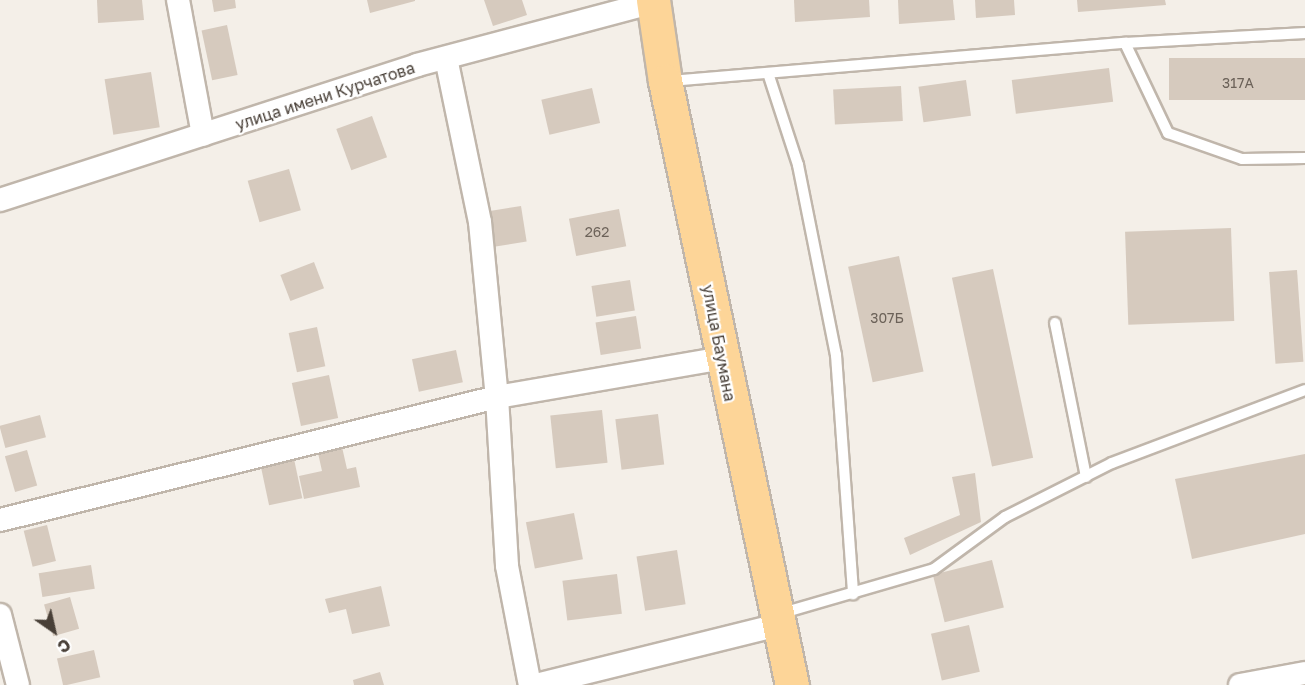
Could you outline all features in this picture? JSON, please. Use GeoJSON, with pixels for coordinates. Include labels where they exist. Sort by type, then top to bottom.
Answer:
{"type":"FeatureCollection","features":[{"type":"Feature","properties":{"kind":"main road","name":"улица Баумана"},"geometry":{"type":"LineString","coordinates":[[653,1],[665,81],[792,685]]}},
{"type":"Feature","properties":{"kind":"street"},"geometry":{"type":"LineString","coordinates":[[178,0],[203,135]]}},
{"type":"Feature","properties":{"kind":"street","name":"улица имени Курчатова"},"geometry":{"type":"LineString","coordinates":[[0,200],[446,58],[653,1]]}},
{"type":"Feature","properties":{"kind":"street"},"geometry":{"type":"LineString","coordinates":[[446,58],[480,222],[496,397],[507,566],[530,685]]}},
{"type":"Feature","properties":{"kind":"street"},"geometry":{"type":"LineString","coordinates":[[0,520],[496,397],[722,358]]}},
{"type":"Feature","properties":{"kind":"street"},"geometry":{"type":"LineString","coordinates":[[0,615],[18,685]]}},
{"type":"Feature","properties":{"kind":"street"},"geometry":{"type":"LineString","coordinates":[[536,685],[777,620]]}},
{"type":"Feature","properties":{"kind":"street"},"geometry":{"type":"LineString","coordinates":[[1240,685],[1305,673]]}},
{"type":"Feature","properties":{"kind":"lane"},"geometry":{"type":"LineString","coordinates":[[665,81],[1125,43],[1305,33]]}},
{"type":"Feature","properties":{"kind":"lane"},"geometry":{"type":"LineString","coordinates":[[1125,43],[1168,133],[1242,159],[1305,158]]}},
{"type":"Feature","properties":{"kind":"lane"},"geometry":{"type":"LineString","coordinates":[[768,73],[798,165],[836,355],[853,594]]}},
{"type":"Feature","properties":{"kind":"lane"},"geometry":{"type":"LineString","coordinates":[[1055,323],[1086,477]]}},
{"type":"Feature","properties":{"kind":"lane"},"geometry":{"type":"LineString","coordinates":[[777,620],[934,569],[1005,517],[1086,477],[1305,390]]}},
{"type":"Feature","properties":{"kind":"building"},"geometry":{"type":"Polygon","coordinates":[[[97,0],[142,0],[144,20],[98,23],[97,0]]]}},
{"type":"Feature","properties":{"kind":"building"},"geometry":{"type":"Polygon","coordinates":[[[212,0],[235,0],[236,8],[214,12],[212,0]]]}},
{"type":"Feature","properties":{"kind":"building"},"geometry":{"type":"Polygon","coordinates":[[[367,0],[415,0],[415,1],[370,13],[367,0]]]}},
{"type":"Feature","properties":{"kind":"building"},"geometry":{"type":"Polygon","coordinates":[[[484,0],[522,0],[527,15],[493,26],[484,0]]]}},
{"type":"Feature","properties":{"kind":"building"},"geometry":{"type":"Polygon","coordinates":[[[794,0],[869,0],[870,17],[795,22],[794,0]]]}},
{"type":"Feature","properties":{"kind":"building"},"geometry":{"type":"Polygon","coordinates":[[[898,0],[953,0],[955,20],[899,24],[898,0]]]}},
{"type":"Feature","properties":{"kind":"building"},"geometry":{"type":"Polygon","coordinates":[[[975,0],[1014,0],[1015,15],[976,18],[975,0]]]}},
{"type":"Feature","properties":{"kind":"building"},"geometry":{"type":"Polygon","coordinates":[[[1077,0],[1165,0],[1166,5],[1078,12],[1077,0]]]}},
{"type":"Feature","properties":{"kind":"building"},"geometry":{"type":"Polygon","coordinates":[[[227,25],[238,75],[212,80],[202,30],[227,25]]]}},
{"type":"Feature","properties":{"kind":"building"},"geometry":{"type":"Polygon","coordinates":[[[1169,58],[1305,58],[1305,100],[1169,100],[1169,58]]]}},
{"type":"Feature","properties":{"kind":"building"},"geometry":{"type":"Polygon","coordinates":[[[1109,68],[1113,102],[1016,114],[1012,80],[1109,68]]]}},
{"type":"Feature","properties":{"kind":"building"},"geometry":{"type":"Polygon","coordinates":[[[151,72],[160,127],[113,135],[105,79],[151,72]]]}},
{"type":"Feature","properties":{"kind":"building"},"geometry":{"type":"Polygon","coordinates":[[[966,80],[971,116],[923,122],[918,87],[966,80]]]}},
{"type":"Feature","properties":{"kind":"building"},"geometry":{"type":"Polygon","coordinates":[[[901,86],[903,121],[835,125],[833,90],[901,86]]]}},
{"type":"Feature","properties":{"kind":"building"},"geometry":{"type":"Polygon","coordinates":[[[592,88],[600,123],[549,135],[541,100],[592,88]]]}},
{"type":"Feature","properties":{"kind":"building"},"geometry":{"type":"Polygon","coordinates":[[[372,116],[387,157],[351,170],[336,129],[372,116]]]}},
{"type":"Feature","properties":{"kind":"building"},"geometry":{"type":"Polygon","coordinates":[[[289,169],[301,210],[260,222],[248,181],[289,169]]]}},
{"type":"Feature","properties":{"kind":"building"},"geometry":{"type":"Polygon","coordinates":[[[521,206],[527,242],[494,247],[488,211],[521,206]]]}},
{"type":"Feature","properties":{"kind":"building"},"geometry":{"type":"Polygon","coordinates":[[[619,209],[626,246],[576,256],[569,219],[619,209]]]}},
{"type":"Feature","properties":{"kind":"building"},"geometry":{"type":"Polygon","coordinates":[[[1231,228],[1234,321],[1128,325],[1125,232],[1231,228]]]}},
{"type":"Feature","properties":{"kind":"building"},"geometry":{"type":"Polygon","coordinates":[[[899,256],[924,371],[873,382],[848,267],[899,256]]]}},
{"type":"Feature","properties":{"kind":"building"},"geometry":{"type":"Polygon","coordinates":[[[314,262],[324,288],[290,301],[280,275],[314,262]]]}},
{"type":"Feature","properties":{"kind":"building"},"geometry":{"type":"Polygon","coordinates":[[[993,269],[1033,458],[992,467],[952,278],[993,269]]]}},
{"type":"Feature","properties":{"kind":"building"},"geometry":{"type":"Polygon","coordinates":[[[1297,270],[1303,362],[1275,364],[1269,272],[1297,270]]]}},
{"type":"Feature","properties":{"kind":"building"},"geometry":{"type":"Polygon","coordinates":[[[630,280],[635,311],[596,317],[591,286],[630,280]]]}},
{"type":"Feature","properties":{"kind":"building"},"geometry":{"type":"Polygon","coordinates":[[[636,316],[641,349],[601,355],[596,322],[636,316]]]}},
{"type":"Feature","properties":{"kind":"building"},"geometry":{"type":"Polygon","coordinates":[[[317,327],[325,366],[297,372],[289,333],[317,327]]]}},
{"type":"Feature","properties":{"kind":"building"},"geometry":{"type":"Polygon","coordinates":[[[456,350],[463,382],[419,392],[412,359],[456,350]]]}},
{"type":"Feature","properties":{"kind":"building"},"geometry":{"type":"Polygon","coordinates":[[[329,375],[338,418],[301,426],[292,383],[329,375]]]}},
{"type":"Feature","properties":{"kind":"building"},"geometry":{"type":"Polygon","coordinates":[[[602,410],[608,463],[556,468],[550,415],[602,410]]]}},
{"type":"Feature","properties":{"kind":"building"},"geometry":{"type":"Polygon","coordinates":[[[658,414],[664,465],[622,470],[615,419],[658,414]]]}},
{"type":"Feature","properties":{"kind":"building"},"geometry":{"type":"Polygon","coordinates":[[[40,415],[46,437],[5,448],[0,426],[40,415]]]}},
{"type":"Feature","properties":{"kind":"building"},"geometry":{"type":"Polygon","coordinates":[[[342,447],[347,469],[356,467],[360,487],[304,499],[299,476],[322,471],[318,453],[342,447]]]}},
{"type":"Feature","properties":{"kind":"building"},"geometry":{"type":"Polygon","coordinates":[[[27,450],[37,486],[15,492],[5,456],[27,450]]]}},
{"type":"Feature","properties":{"kind":"building"},"geometry":{"type":"Polygon","coordinates":[[[1305,454],[1305,534],[1192,559],[1175,479],[1305,454]]]}},
{"type":"Feature","properties":{"kind":"building"},"geometry":{"type":"Polygon","coordinates":[[[294,459],[302,498],[269,505],[261,466],[294,459]]]}},
{"type":"Feature","properties":{"kind":"building"},"geometry":{"type":"Polygon","coordinates":[[[975,473],[981,522],[910,555],[904,538],[960,515],[952,477],[975,473]]]}},
{"type":"Feature","properties":{"kind":"building"},"geometry":{"type":"Polygon","coordinates":[[[574,513],[583,559],[535,568],[526,522],[574,513]]]}},
{"type":"Feature","properties":{"kind":"building"},"geometry":{"type":"Polygon","coordinates":[[[47,525],[56,561],[33,567],[24,531],[47,525]]]}},
{"type":"Feature","properties":{"kind":"building"},"geometry":{"type":"Polygon","coordinates":[[[677,550],[686,604],[645,611],[637,556],[677,550]]]}},
{"type":"Feature","properties":{"kind":"building"},"geometry":{"type":"Polygon","coordinates":[[[992,560],[1004,608],[945,622],[933,575],[992,560]]]}},
{"type":"Feature","properties":{"kind":"building"},"geometry":{"type":"Polygon","coordinates":[[[91,565],[95,589],[42,597],[39,573],[91,565]]]}},
{"type":"Feature","properties":{"kind":"building"},"geometry":{"type":"Polygon","coordinates":[[[617,574],[622,614],[567,620],[562,581],[617,574]]]}},
{"type":"Feature","properties":{"kind":"building"},"geometry":{"type":"Polygon","coordinates":[[[381,586],[390,626],[352,634],[346,609],[329,613],[325,599],[381,586]]]}},
{"type":"Feature","properties":{"kind":"building"},"geometry":{"type":"Polygon","coordinates":[[[70,597],[79,629],[53,636],[44,604],[70,597]]]}},
{"type":"Feature","properties":{"kind":"building"},"geometry":{"type":"Polygon","coordinates":[[[969,625],[980,672],[942,681],[931,634],[969,625]]]}},
{"type":"Feature","properties":{"kind":"building"},"geometry":{"type":"Polygon","coordinates":[[[94,650],[100,677],[63,685],[57,659],[94,650]]]}},
{"type":"Feature","properties":{"kind":"building"},"geometry":{"type":"Polygon","coordinates":[[[380,672],[384,685],[354,685],[353,680],[380,672]]]}}]}
